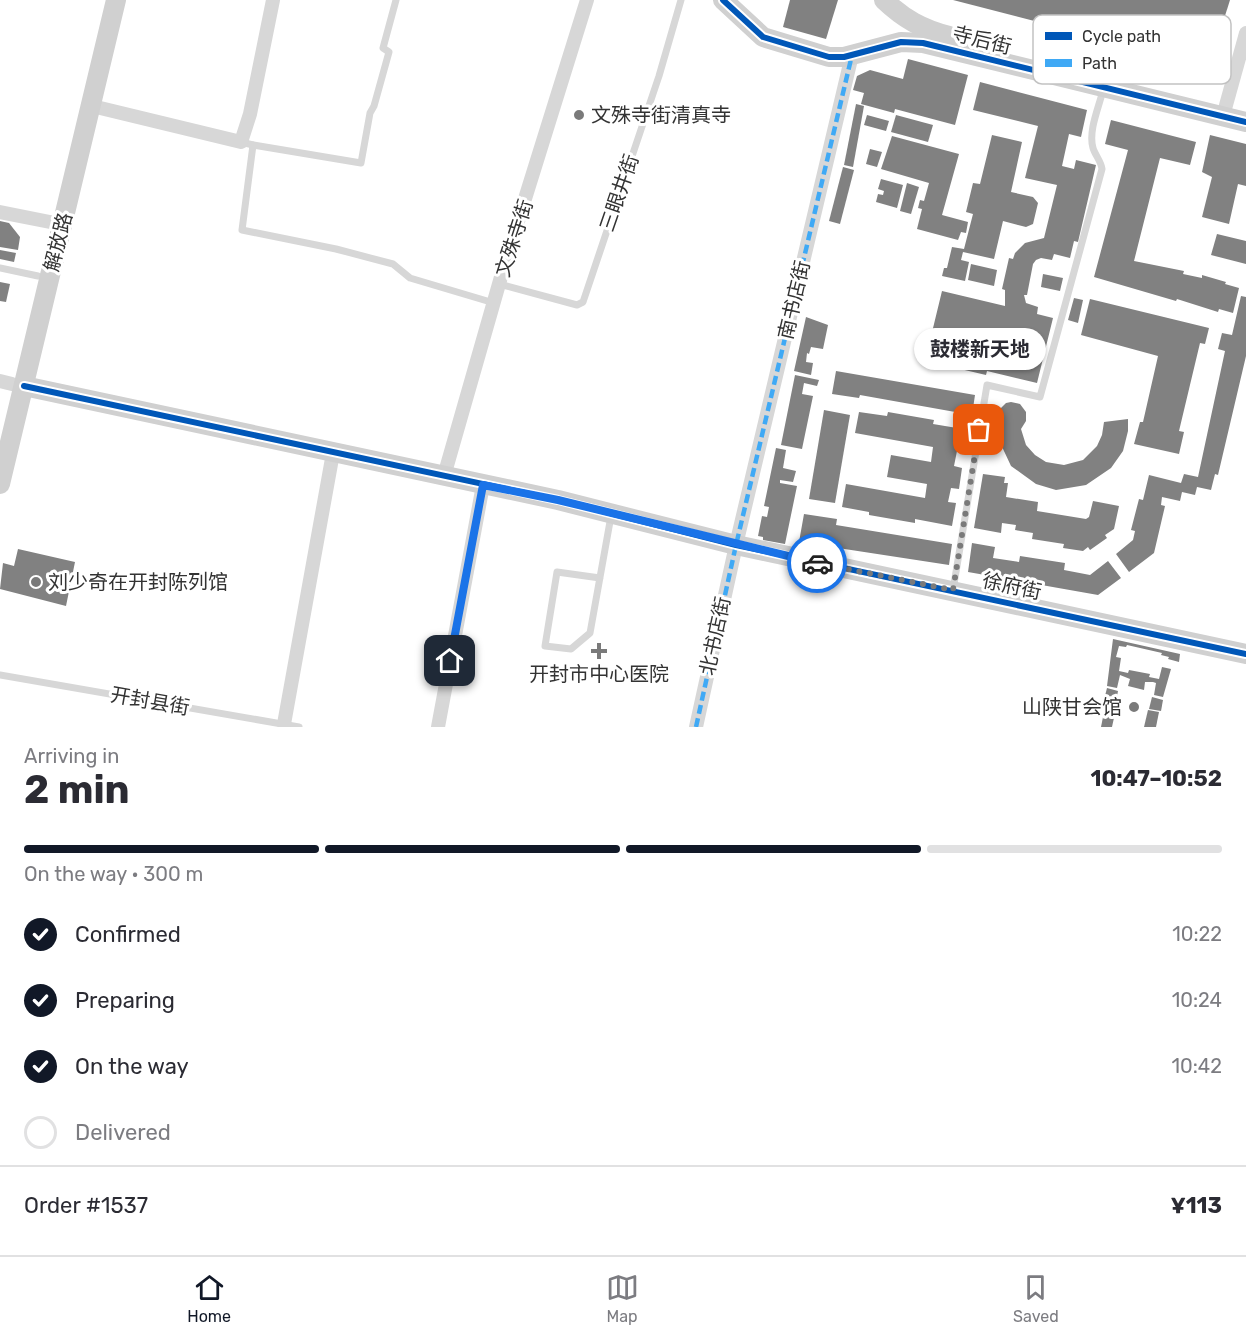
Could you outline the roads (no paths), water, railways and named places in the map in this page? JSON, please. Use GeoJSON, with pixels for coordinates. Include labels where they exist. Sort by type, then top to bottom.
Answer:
{"type":"FeatureCollection","features":[{"type":"Feature","properties":{"kind":"street","name":"解放路"},"geometry":{"type":"LineString","coordinates":[[0,432],[102,0]]}},
{"type":"Feature","properties":{"kind":"street","name":"解放路"},"geometry":{"type":"LineString","coordinates":[[0,484],[12,384],[92,106],[116,0]]}},
{"type":"Feature","properties":{"kind":"street"},"geometry":{"type":"LineString","coordinates":[[92,106],[247,143],[250,114],[273,0]]}},
{"type":"Feature","properties":{"kind":"street","name":"文殊寺街"},"geometry":{"type":"LineString","coordinates":[[444,476],[499,284],[587,0]]}},
{"type":"Feature","properties":{"kind":"street","name":"寺后街"},"geometry":{"type":"LineString","coordinates":[[723,0],[756,32],[772,41],[829,57],[852,55],[910,41],[1033,70]]}},
{"type":"Feature","properties":{"kind":"street","name":"寺后街"},"geometry":{"type":"LineString","coordinates":[[884,0],[907,20],[926,30],[1033,58]]}},
{"type":"Feature","properties":{"kind":"street"},"geometry":{"type":"LineString","coordinates":[[1232,109],[1246,33]]}},
{"type":"Feature","properties":{"kind":"street","name":"南书店街"},"geometry":{"type":"LineString","coordinates":[[735,545],[852,55]]}},
{"type":"Feature","properties":{"kind":"street","name":"寺后街"},"geometry":{"type":"LineString","coordinates":[[1091,84],[1232,109]]}},
{"type":"Feature","properties":{"kind":"street","name":"寺后街"},"geometry":{"type":"LineString","coordinates":[[1135,84],[1232,109],[1246,122]]}},
{"type":"Feature","properties":{"kind":"street"},"geometry":{"type":"LineString","coordinates":[[0,212],[50,222]]}},
{"type":"Feature","properties":{"kind":"street","name":"徐府街"},"geometry":{"type":"LineString","coordinates":[[12,384],[444,476],[735,545],[1246,654]]}},
{"type":"Feature","properties":{"kind":"street"},"geometry":{"type":"LineString","coordinates":[[284,724],[333,453]]}},
{"type":"Feature","properties":{"kind":"street"},"geometry":{"type":"LineString","coordinates":[[438,727],[483,485]]}},
{"type":"Feature","properties":{"kind":"street","name":"北书店街"},"geometry":{"type":"LineString","coordinates":[[696,727],[735,545]]}},
{"type":"Feature","properties":{"kind":"lane"},"geometry":{"type":"LineString","coordinates":[[396,0],[383,48],[389,52],[370,113],[361,163],[247,143],[242,230],[336,249],[393,264],[410,278],[494,303]]}},
{"type":"Feature","properties":{"kind":"lane","name":"三眼井街"},"geometry":{"type":"LineString","coordinates":[[499,284],[577,305],[583,302],[659,76],[681,0]]}},
{"type":"Feature","properties":{"kind":"lane"},"geometry":{"type":"LineString","coordinates":[[953,590],[987,384],[1040,397],[1102,169],[1101,161],[1093,150],[1091,139],[1104,87]]}},
{"type":"Feature","properties":{"kind":"lane"},"geometry":{"type":"LineString","coordinates":[[0,268],[38,276]]}},
{"type":"Feature","properties":{"kind":"lane"},"geometry":{"type":"LineString","coordinates":[[600,578],[557,572],[545,645],[572,649],[590,633],[600,578],[611,514]]}},
{"type":"Feature","properties":{"kind":"lane","name":"开封县街"},"geometry":{"type":"LineString","coordinates":[[0,675],[300,727]]}},
{"type":"Feature","properties":{"kind":"place","name":"文殊寺街清真寺"},"geometry":{"type":"Point","coordinates":[579,115]}},
{"type":"Feature","properties":{"kind":"place","name":"鼓楼新天地"},"geometry":{"type":"Point","coordinates":[979,430]}},
{"type":"Feature","properties":{"kind":"place","name":"刘少奇在开封陈列馆"},"geometry":{"type":"Point","coordinates":[36,582]}},
{"type":"Feature","properties":{"kind":"place","name":"开封市中心医院"},"geometry":{"type":"Point","coordinates":[599,651]}},
{"type":"Feature","properties":{"kind":"place","name":"山陕甘会馆"},"geometry":{"type":"Point","coordinates":[1134,707]}}]}
